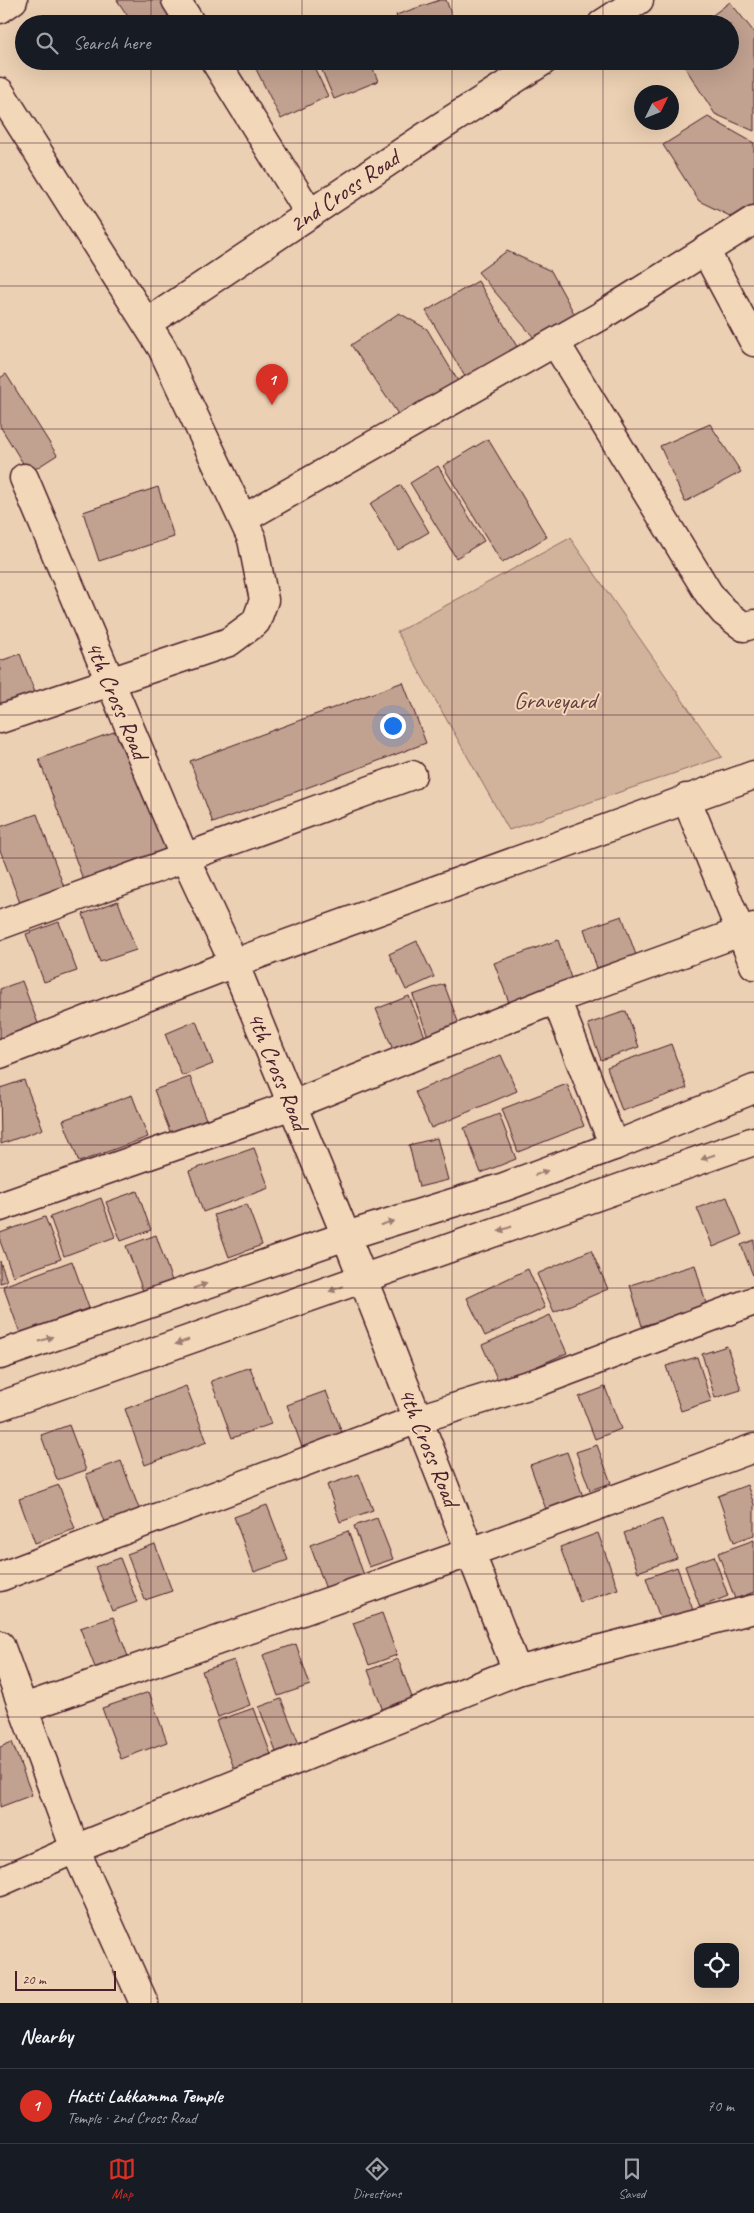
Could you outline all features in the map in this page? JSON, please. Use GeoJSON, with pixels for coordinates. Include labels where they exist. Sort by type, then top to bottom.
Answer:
{"type":"FeatureCollection","features":[{"type":"Feature","properties":{"kind":"street"},"geometry":{"type":"LineString","coordinates":[[0,9],[12,0]]}},
{"type":"Feature","properties":{"kind":"street"},"geometry":{"type":"LineString","coordinates":[[176,0],[185,15]]}},
{"type":"Feature","properties":{"kind":"street"},"geometry":{"type":"LineString","coordinates":[[616,15],[639,0]]}},
{"type":"Feature","properties":{"kind":"street"},"geometry":{"type":"LineString","coordinates":[[221,70],[310,214]]}},
{"type":"Feature","properties":{"kind":"street","name":"2nd Cross Road"},"geometry":{"type":"LineString","coordinates":[[147,323],[530,70]]}},
{"type":"Feature","properties":{"kind":"street"},"geometry":{"type":"LineString","coordinates":[[0,92],[162,348],[252,539],[264,600],[256,622],[229,642],[0,719]]}},
{"type":"Feature","properties":{"kind":"street"},"geometry":{"type":"LineString","coordinates":[[243,519],[555,342],[754,220]]}},
{"type":"Feature","properties":{"kind":"street"},"geometry":{"type":"LineString","coordinates":[[705,250],[754,342]]}},
{"type":"Feature","properties":{"kind":"street"},"geometry":{"type":"LineString","coordinates":[[555,342],[709,594],[724,612],[744,627],[754,624]]}},
{"type":"Feature","properties":{"kind":"street","name":"4th Cross Road"},"geometry":{"type":"LineString","coordinates":[[24,478],[184,856],[234,963],[346,1236],[517,1671]]}},
{"type":"Feature","properties":{"kind":"street"},"geometry":{"type":"LineString","coordinates":[[0,925],[184,856],[412,775]]}},
{"type":"Feature","properties":{"kind":"street"},"geometry":{"type":"LineString","coordinates":[[0,1054],[234,963],[754,775]]}},
{"type":"Feature","properties":{"kind":"street"},"geometry":{"type":"LineString","coordinates":[[686,798],[747,930],[754,965]]}},
{"type":"Feature","properties":{"kind":"street"},"geometry":{"type":"LineString","coordinates":[[0,1207],[292,1105],[556,999],[747,930]]}},
{"type":"Feature","properties":{"kind":"street"},"geometry":{"type":"LineString","coordinates":[[556,999],[614,1146]]}},
{"type":"Feature","properties":{"kind":"street"},"geometry":{"type":"LineString","coordinates":[[0,1355],[346,1236],[504,1187],[614,1146],[754,1089]]}},
{"type":"Feature","properties":{"kind":"street"},"geometry":{"type":"LineString","coordinates":[[0,1406],[754,1141]]}},
{"type":"Feature","properties":{"kind":"street"},"geometry":{"type":"LineString","coordinates":[[0,1577],[418,1419],[541,1381],[754,1301]]}},
{"type":"Feature","properties":{"kind":"street"},"geometry":{"type":"LineString","coordinates":[[24,1708],[470,1552],[754,1448]]}},
{"type":"Feature","properties":{"kind":"street"},"geometry":{"type":"LineString","coordinates":[[0,1882],[75,1849],[517,1671],[754,1609]]}},
{"type":"Feature","properties":{"kind":"street"},"geometry":{"type":"LineString","coordinates":[[0,1645],[75,1849],[144,2003]]}},
{"type":"Feature","properties":{"kind":"green space","name":"Graveyard"},"geometry":{"type":"Polygon","coordinates":[[[570,538],[722,757],[509,830],[397,632],[570,538]]]}},
{"type":"Feature","properties":{"kind":"building"},"geometry":{"type":"Polygon","coordinates":[[[117,0],[169,0],[176,11],[170,15],[127,15],[117,0]]]}},
{"type":"Feature","properties":{"kind":"building"},"geometry":{"type":"Polygon","coordinates":[[[440,0],[446,0],[452,15],[396,15],[440,0]]]}},
{"type":"Feature","properties":{"kind":"building"},"geometry":{"type":"Polygon","coordinates":[[[730,2],[754,32],[754,131],[715,114],[687,70],[739,70],[739,15],[713,15],[730,2]]]}},
{"type":"Feature","properties":{"kind":"building"},"geometry":{"type":"Polygon","coordinates":[[[256,70],[315,70],[328,96],[281,119],[256,70]]]}},
{"type":"Feature","properties":{"kind":"building"},"geometry":{"type":"Polygon","coordinates":[[[322,70],[374,70],[378,81],[334,99],[322,70]]]}},
{"type":"Feature","properties":{"kind":"building"},"geometry":{"type":"Polygon","coordinates":[[[708,117],[754,143],[754,207],[734,218],[699,201],[663,145],[708,117]]]}},
{"type":"Feature","properties":{"kind":"building"},"geometry":{"type":"Polygon","coordinates":[[[507,251],[551,271],[575,315],[535,339],[478,272],[507,251]]]}},
{"type":"Feature","properties":{"kind":"building"},"geometry":{"type":"Polygon","coordinates":[[[478,281],[522,355],[470,385],[426,311],[478,281]]]}},
{"type":"Feature","properties":{"kind":"building"},"geometry":{"type":"Polygon","coordinates":[[[399,313],[427,329],[458,381],[398,414],[351,345],[399,313]]]}},
{"type":"Feature","properties":{"kind":"building"},"geometry":{"type":"Polygon","coordinates":[[[6,374],[57,455],[29,473],[0,426],[0,378],[6,374]]]}},
{"type":"Feature","properties":{"kind":"building"},"geometry":{"type":"Polygon","coordinates":[[[710,424],[741,472],[685,502],[660,446],[710,424]]]}},
{"type":"Feature","properties":{"kind":"building"},"geometry":{"type":"Polygon","coordinates":[[[488,439],[547,537],[502,563],[443,466],[488,439]]]}},
{"type":"Feature","properties":{"kind":"building"},"geometry":{"type":"Polygon","coordinates":[[[438,466],[484,541],[456,558],[410,483],[438,466]]]}},
{"type":"Feature","properties":{"kind":"building"},"geometry":{"type":"Polygon","coordinates":[[[401,485],[429,532],[398,550],[370,504],[401,485]]]}},
{"type":"Feature","properties":{"kind":"building"},"geometry":{"type":"Polygon","coordinates":[[[158,487],[174,537],[99,561],[83,512],[158,487]]]}},
{"type":"Feature","properties":{"kind":"building"},"geometry":{"type":"Polygon","coordinates":[[[20,654],[38,700],[0,714],[0,661],[20,654]]]}},
{"type":"Feature","properties":{"kind":"building"},"geometry":{"type":"Polygon","coordinates":[[[403,682],[426,743],[213,823],[190,761],[403,682]]]}},
{"type":"Feature","properties":{"kind":"building"},"geometry":{"type":"Polygon","coordinates":[[[122,729],[168,852],[84,882],[39,759],[122,729]]]}},
{"type":"Feature","properties":{"kind":"building"},"geometry":{"type":"Polygon","coordinates":[[[37,814],[64,887],[20,903],[0,850],[0,827],[37,814]]]}},
{"type":"Feature","properties":{"kind":"building"},"geometry":{"type":"Polygon","coordinates":[[[118,901],[136,950],[100,962],[83,914],[118,901]]]}},
{"type":"Feature","properties":{"kind":"building"},"geometry":{"type":"Polygon","coordinates":[[[622,916],[636,955],[597,968],[584,929],[622,916]]]}},
{"type":"Feature","properties":{"kind":"building"},"geometry":{"type":"Polygon","coordinates":[[[59,922],[77,971],[44,982],[26,934],[59,922]]]}},
{"type":"Feature","properties":{"kind":"building"},"geometry":{"type":"Polygon","coordinates":[[[558,940],[572,981],[510,1005],[494,963],[558,940]]]}},
{"type":"Feature","properties":{"kind":"building"},"geometry":{"type":"Polygon","coordinates":[[[417,941],[434,977],[406,990],[389,954],[417,941]]]}},
{"type":"Feature","properties":{"kind":"building"},"geometry":{"type":"Polygon","coordinates":[[[22,981],[39,1026],[0,1040],[0,989],[22,981]]]}},
{"type":"Feature","properties":{"kind":"building"},"geometry":{"type":"Polygon","coordinates":[[[444,984],[460,1027],[429,1039],[413,995],[444,984]]]}},
{"type":"Feature","properties":{"kind":"building"},"geometry":{"type":"Polygon","coordinates":[[[409,996],[426,1039],[394,1052],[376,1009],[409,996]]]}},
{"type":"Feature","properties":{"kind":"building"},"geometry":{"type":"Polygon","coordinates":[[[626,1011],[639,1047],[601,1060],[588,1024],[626,1011]]]}},
{"type":"Feature","properties":{"kind":"building"},"geometry":{"type":"Polygon","coordinates":[[[196,1021],[213,1064],[182,1076],[165,1034],[196,1021]]]}},
{"type":"Feature","properties":{"kind":"building"},"geometry":{"type":"Polygon","coordinates":[[[671,1044],[687,1088],[622,1111],[607,1067],[671,1044]]]}},
{"type":"Feature","properties":{"kind":"building"},"geometry":{"type":"Polygon","coordinates":[[[501,1055],[517,1091],[431,1128],[415,1092],[501,1055]]]}},
{"type":"Feature","properties":{"kind":"building"},"geometry":{"type":"Polygon","coordinates":[[[190,1077],[207,1122],[171,1134],[154,1090],[190,1077]]]}},
{"type":"Feature","properties":{"kind":"building"},"geometry":{"type":"Polygon","coordinates":[[[24,1080],[43,1129],[1,1144],[0,1088],[24,1080]]]}},
{"type":"Feature","properties":{"kind":"building"},"geometry":{"type":"Polygon","coordinates":[[[567,1084],[584,1126],[518,1152],[502,1109],[567,1084]]]}},
{"type":"Feature","properties":{"kind":"building"},"geometry":{"type":"Polygon","coordinates":[[[132,1095],[148,1137],[79,1162],[63,1120],[132,1095]]]}},
{"type":"Feature","properties":{"kind":"building"},"geometry":{"type":"Polygon","coordinates":[[[499,1114],[516,1159],[481,1173],[464,1128],[499,1114]]]}},
{"type":"Feature","properties":{"kind":"building"},"geometry":{"type":"Polygon","coordinates":[[[437,1138],[448,1180],[419,1187],[409,1145],[437,1138]]]}},
{"type":"Feature","properties":{"kind":"building"},"geometry":{"type":"Polygon","coordinates":[[[254,1148],[269,1188],[203,1212],[189,1171],[254,1148]]]}},
{"type":"Feature","properties":{"kind":"building"},"geometry":{"type":"Polygon","coordinates":[[[137,1191],[151,1230],[121,1241],[106,1202],[137,1191]]]}},
{"type":"Feature","properties":{"kind":"building"},"geometry":{"type":"Polygon","coordinates":[[[727,1197],[742,1235],[713,1247],[697,1208],[727,1197]]]}},
{"type":"Feature","properties":{"kind":"building"},"geometry":{"type":"Polygon","coordinates":[[[101,1198],[115,1237],[64,1256],[50,1217],[101,1198]]]}},
{"type":"Feature","properties":{"kind":"building"},"geometry":{"type":"Polygon","coordinates":[[[247,1204],[262,1245],[229,1257],[214,1215],[247,1204]]]}},
{"type":"Feature","properties":{"kind":"building"},"geometry":{"type":"Polygon","coordinates":[[[45,1217],[61,1259],[13,1276],[0,1241],[0,1233],[45,1217]]]}},
{"type":"Feature","properties":{"kind":"building"},"geometry":{"type":"Polygon","coordinates":[[[156,1235],[172,1281],[143,1291],[126,1246],[156,1235]]]}},
{"type":"Feature","properties":{"kind":"building"},"geometry":{"type":"Polygon","coordinates":[[[754,1240],[754,1278],[741,1245],[754,1240]]]}},
{"type":"Feature","properties":{"kind":"building"},"geometry":{"type":"Polygon","coordinates":[[[591,1250],[608,1289],[554,1312],[537,1274],[591,1250]]]}},
{"type":"Feature","properties":{"kind":"building"},"geometry":{"type":"Polygon","coordinates":[[[0,1261],[7,1281],[0,1283],[0,1261]]]}},
{"type":"Feature","properties":{"kind":"building"},"geometry":{"type":"Polygon","coordinates":[[[72,1261],[89,1308],[20,1333],[3,1286],[72,1261]]]}},
{"type":"Feature","properties":{"kind":"building"},"geometry":{"type":"Polygon","coordinates":[[[695,1265],[707,1307],[642,1326],[630,1285],[695,1265]]]}},
{"type":"Feature","properties":{"kind":"building"},"geometry":{"type":"Polygon","coordinates":[[[528,1269],[545,1308],[485,1336],[467,1298],[528,1269]]]}},
{"type":"Feature","properties":{"kind":"building"},"geometry":{"type":"Polygon","coordinates":[[[550,1315],[567,1353],[499,1383],[482,1345],[550,1315]]]}},
{"type":"Feature","properties":{"kind":"building"},"geometry":{"type":"Polygon","coordinates":[[[727,1346],[741,1390],[715,1398],[702,1354],[727,1346]]]}},
{"type":"Feature","properties":{"kind":"building"},"geometry":{"type":"Polygon","coordinates":[[[697,1357],[711,1401],[681,1411],[666,1366],[697,1357]]]}},
{"type":"Feature","properties":{"kind":"building"},"geometry":{"type":"Polygon","coordinates":[[[250,1367],[271,1424],[232,1438],[211,1381],[250,1367]]]}},
{"type":"Feature","properties":{"kind":"building"},"geometry":{"type":"Polygon","coordinates":[[[186,1386],[207,1442],[145,1465],[125,1409],[186,1386]]]}},
{"type":"Feature","properties":{"kind":"building"},"geometry":{"type":"Polygon","coordinates":[[[605,1387],[621,1429],[595,1439],[579,1397],[605,1387]]]}},
{"type":"Feature","properties":{"kind":"building"},"geometry":{"type":"Polygon","coordinates":[[[326,1391],[343,1435],[303,1450],[287,1405],[326,1391]]]}},
{"type":"Feature","properties":{"kind":"building"},"geometry":{"type":"Polygon","coordinates":[[[69,1425],[86,1470],[57,1480],[41,1435],[69,1425]]]}},
{"type":"Feature","properties":{"kind":"building"},"geometry":{"type":"Polygon","coordinates":[[[597,1445],[611,1483],[590,1490],[576,1452],[597,1445]]]}},
{"type":"Feature","properties":{"kind":"building"},"geometry":{"type":"Polygon","coordinates":[[[567,1452],[585,1502],[548,1515],[530,1465],[567,1452]]]}},
{"type":"Feature","properties":{"kind":"building"},"geometry":{"type":"Polygon","coordinates":[[[121,1461],[141,1514],[106,1527],[86,1474],[121,1461]]]}},
{"type":"Feature","properties":{"kind":"building"},"geometry":{"type":"Polygon","coordinates":[[[359,1474],[373,1510],[340,1522],[327,1485],[359,1474]]]}},
{"type":"Feature","properties":{"kind":"building"},"geometry":{"type":"Polygon","coordinates":[[[59,1485],[75,1529],[35,1543],[19,1499],[59,1485]]]}},
{"type":"Feature","properties":{"kind":"building"},"geometry":{"type":"Polygon","coordinates":[[[747,1485],[754,1504],[754,1535],[734,1542],[718,1496],[747,1485]]]}},
{"type":"Feature","properties":{"kind":"building"},"geometry":{"type":"Polygon","coordinates":[[[267,1505],[288,1560],[254,1572],[234,1517],[267,1505]]]}},
{"type":"Feature","properties":{"kind":"building"},"geometry":{"type":"Polygon","coordinates":[[[377,1518],[393,1559],[369,1567],[354,1526],[377,1518]]]}},
{"type":"Feature","properties":{"kind":"building"},"geometry":{"type":"Polygon","coordinates":[[[662,1519],[677,1558],[638,1572],[624,1533],[662,1519]]]}},
{"type":"Feature","properties":{"kind":"building"},"geometry":{"type":"Polygon","coordinates":[[[348,1531],[365,1578],[327,1592],[310,1545],[348,1531]]]}},
{"type":"Feature","properties":{"kind":"building"},"geometry":{"type":"Polygon","coordinates":[[[598,1533],[618,1589],[580,1602],[560,1547],[598,1533]]]}},
{"type":"Feature","properties":{"kind":"building"},"geometry":{"type":"Polygon","coordinates":[[[754,1540],[754,1592],[735,1599],[718,1553],[754,1540]]]}},
{"type":"Feature","properties":{"kind":"building"},"geometry":{"type":"Polygon","coordinates":[[[155,1544],[172,1591],[145,1600],[127,1554],[155,1544]]]}},
{"type":"Feature","properties":{"kind":"building"},"geometry":{"type":"Polygon","coordinates":[[[714,1556],[728,1596],[700,1607],[685,1566],[714,1556]]]}},
{"type":"Feature","properties":{"kind":"building"},"geometry":{"type":"Polygon","coordinates":[[[120,1558],[137,1602],[112,1611],[95,1567],[120,1558]]]}},
{"type":"Feature","properties":{"kind":"building"},"geometry":{"type":"Polygon","coordinates":[[[677,1567],[693,1610],[661,1621],[646,1578],[677,1567]]]}},
{"type":"Feature","properties":{"kind":"building"},"geometry":{"type":"Polygon","coordinates":[[[382,1613],[397,1655],[369,1665],[353,1623],[382,1613]]]}},
{"type":"Feature","properties":{"kind":"building"},"geometry":{"type":"Polygon","coordinates":[[[113,1617],[129,1659],[96,1670],[80,1628],[113,1617]]]}},
{"type":"Feature","properties":{"kind":"building"},"geometry":{"type":"Polygon","coordinates":[[[296,1644],[310,1685],[278,1696],[263,1655],[296,1644]]]}},
{"type":"Feature","properties":{"kind":"building"},"geometry":{"type":"Polygon","coordinates":[[[398,1659],[413,1700],[383,1711],[368,1670],[398,1659]]]}},
{"type":"Feature","properties":{"kind":"building"},"geometry":{"type":"Polygon","coordinates":[[[234,1660],[250,1705],[218,1717],[202,1671],[234,1660]]]}},
{"type":"Feature","properties":{"kind":"building"},"geometry":{"type":"Polygon","coordinates":[[[149,1692],[167,1742],[121,1759],[102,1708],[149,1692]]]}},
{"type":"Feature","properties":{"kind":"building"},"geometry":{"type":"Polygon","coordinates":[[[281,1699],[299,1744],[276,1752],[259,1707],[281,1699]]]}},
{"type":"Feature","properties":{"kind":"building"},"geometry":{"type":"Polygon","coordinates":[[[254,1708],[273,1760],[236,1773],[216,1721],[254,1708]]]}},
{"type":"Feature","properties":{"kind":"building"},"geometry":{"type":"Polygon","coordinates":[[[12,1742],[32,1795],[0,1807],[0,1747],[12,1742]]]}},
{"type":"Feature","properties":{"kind":"place","name":"Hatti Lakkamma Temple"},"geometry":{"type":"Point","coordinates":[272,405]}}]}
